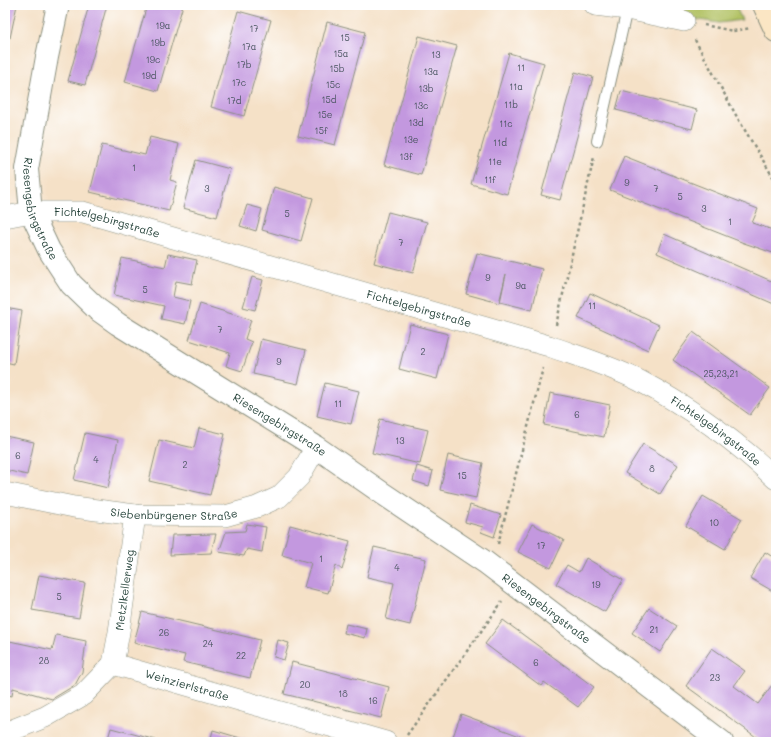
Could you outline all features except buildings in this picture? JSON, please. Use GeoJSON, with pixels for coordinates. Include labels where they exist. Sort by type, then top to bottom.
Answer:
{"type":"FeatureCollection","features":[{"type":"Feature","properties":{"kind":"main road"},"geometry":{"type":"LineString","coordinates":[[764,5],[775,29]]}},
{"type":"Feature","properties":{"kind":"street","name":"Riesengebirgstraße"},"geometry":{"type":"LineString","coordinates":[[58,5],[27,169],[30,212],[49,250],[71,284],[97,309],[118,324],[316,446],[485,562],[722,742]]}},
{"type":"Feature","properties":{"kind":"street"},"geometry":{"type":"LineString","coordinates":[[595,5],[627,9],[684,21]]}},
{"type":"Feature","properties":{"kind":"street","name":"Fichtelgebirgstraße"},"geometry":{"type":"LineString","coordinates":[[5,217],[30,212],[83,212],[549,346],[603,365],[640,381],[689,410],[728,438],[776,479]]}},
{"type":"Feature","properties":{"kind":"street","name":"Siebenbürgener Straße"},"geometry":{"type":"LineString","coordinates":[[5,493],[74,507],[136,515],[225,516],[258,507],[279,497],[299,477],[316,446]]}},
{"type":"Feature","properties":{"kind":"street","name":"Metzlkellerweg"},"geometry":{"type":"LineString","coordinates":[[113,664],[136,515]]}},
{"type":"Feature","properties":{"kind":"street"},"geometry":{"type":"LineString","coordinates":[[5,733],[45,717],[83,695],[113,664]]}},
{"type":"Feature","properties":{"kind":"street","name":"Weinzierlstraße"},"geometry":{"type":"LineString","coordinates":[[113,664],[386,742]]}},
{"type":"Feature","properties":{"kind":"lane"},"geometry":{"type":"LineString","coordinates":[[598,141],[627,9]]}},
{"type":"Feature","properties":{"kind":"path"},"geometry":{"type":"LineString","coordinates":[[684,21],[733,31],[775,29]]}},
{"type":"Feature","properties":{"kind":"path"},"geometry":{"type":"LineString","coordinates":[[684,21],[737,117],[776,182]]}},
{"type":"Feature","properties":{"kind":"path"},"geometry":{"type":"LineString","coordinates":[[406,736],[515,584]]}},
{"type":"Feature","properties":{"kind":"green space"},"geometry":{"type":"Polygon","coordinates":[[[681,5],[735,5],[742,20],[719,23],[687,18],[681,5]]]}}]}
